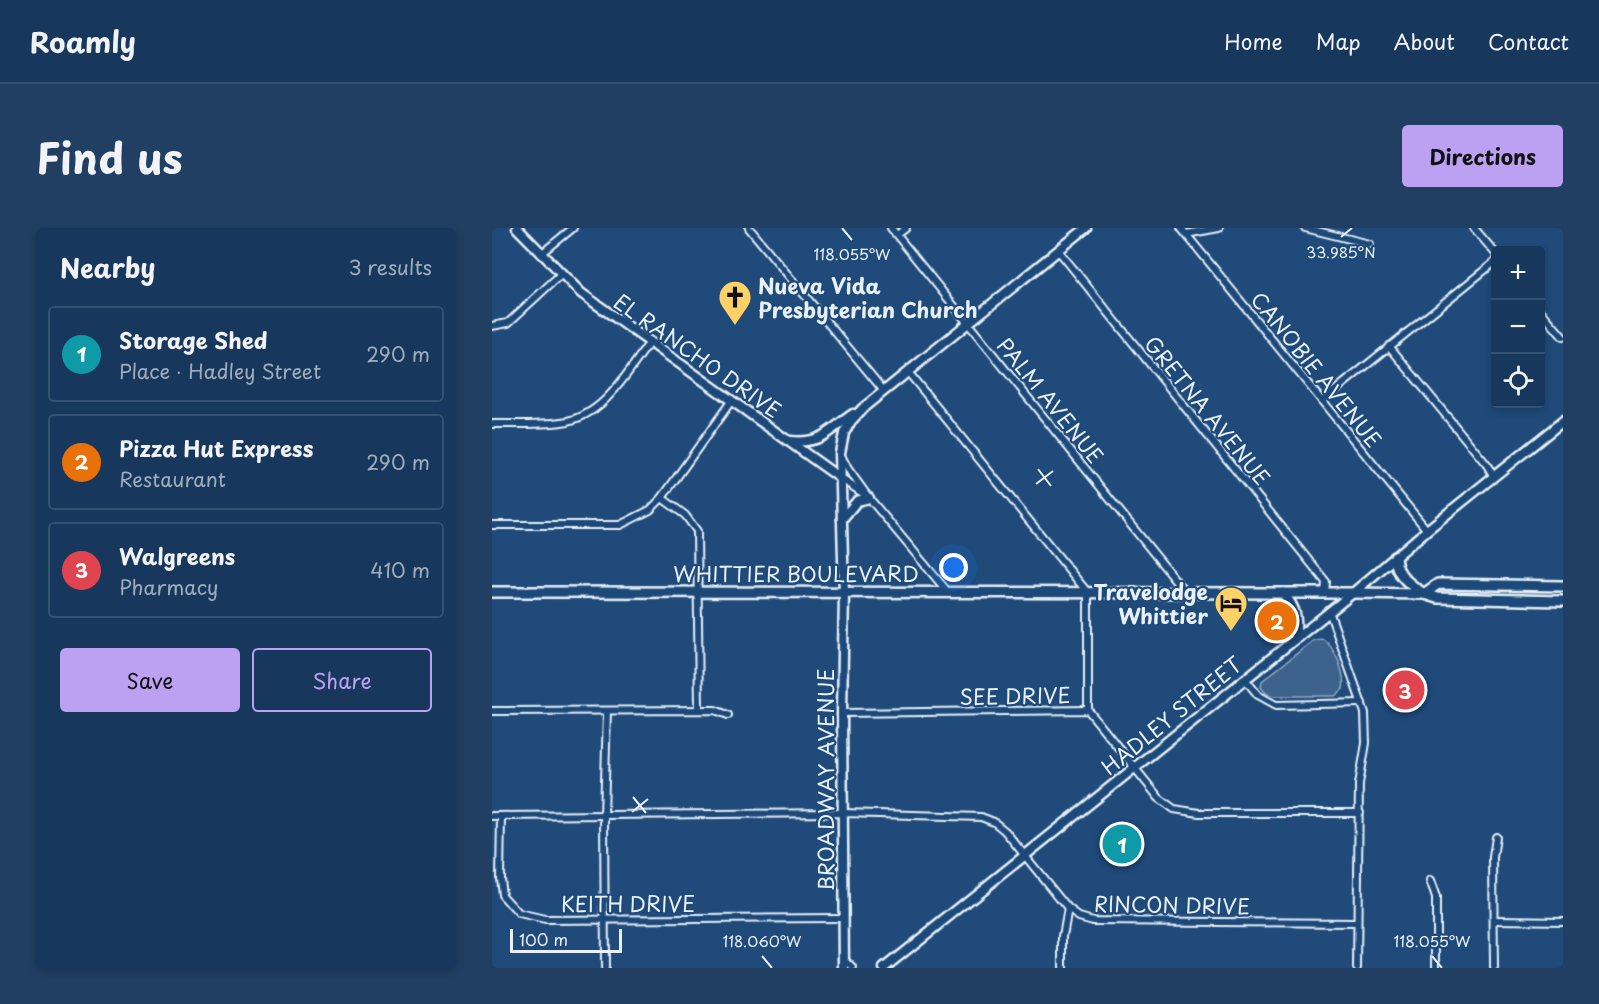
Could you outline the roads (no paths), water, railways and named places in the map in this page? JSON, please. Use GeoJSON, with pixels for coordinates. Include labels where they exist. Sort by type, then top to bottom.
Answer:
{"type":"FeatureCollection","features":[{"type":"Feature","properties":{"kind":"main road"},"geometry":{"type":"LineString","coordinates":[[1395,557],[1395,565],[1400,575],[1424,594]]}},
{"type":"Feature","properties":{"kind":"main road","name":"WHITTIER BOULEVARD"},"geometry":{"type":"LineString","coordinates":[[1424,594],[1438,584],[1563,586]]}},
{"type":"Feature","properties":{"kind":"main road"},"geometry":{"type":"LineString","coordinates":[[1460,599],[1466,592],[1490,585]]}},
{"type":"Feature","properties":{"kind":"main road","name":"WHITTIER BOULEVARD"},"geometry":{"type":"LineString","coordinates":[[492,592],[1353,592],[1424,594],[1437,598],[1460,599],[1563,601]]}},
{"type":"Feature","properties":{"kind":"main road"},"geometry":{"type":"LineString","coordinates":[[1283,593],[1292,604],[1297,620],[1295,638]]}},
{"type":"Feature","properties":{"kind":"street","name":"EL RANCHO DRIVE"},"geometry":{"type":"LineString","coordinates":[[517,228],[581,293],[869,498]]}},
{"type":"Feature","properties":{"kind":"street"},"geometry":{"type":"LineString","coordinates":[[541,254],[573,228]]}},
{"type":"Feature","properties":{"kind":"street"},"geometry":{"type":"LineString","coordinates":[[749,228],[884,391]]}},
{"type":"Feature","properties":{"kind":"street","name":"PALM AVENUE"},"geometry":{"type":"LineString","coordinates":[[891,228],[1185,592]]}},
{"type":"Feature","properties":{"kind":"street"},"geometry":{"type":"LineString","coordinates":[[897,235],[906,228]]}},
{"type":"Feature","properties":{"kind":"street"},"geometry":{"type":"LineString","coordinates":[[789,441],[807,443],[817,440],[863,408],[1086,228]]}},
{"type":"Feature","properties":{"kind":"street","name":"CANOBIE AVENUE"},"geometry":{"type":"LineString","coordinates":[[1181,228],[1427,530]]}},
{"type":"Feature","properties":{"kind":"street"},"geometry":{"type":"LineString","coordinates":[[1186,234],[1219,228]]}},
{"type":"Feature","properties":{"kind":"street"},"geometry":{"type":"LineString","coordinates":[[1305,228],[1370,244]]}},
{"type":"Feature","properties":{"kind":"street"},"geometry":{"type":"LineString","coordinates":[[1474,228],[1491,248]]}},
{"type":"Feature","properties":{"kind":"street","name":"GRETNA AVENUE"},"geometry":{"type":"LineString","coordinates":[[1058,250],[1325,581],[1324,593]]}},
{"type":"Feature","properties":{"kind":"street"},"geometry":{"type":"LineString","coordinates":[[1322,401],[1491,265]]}},
{"type":"Feature","properties":{"kind":"street"},"geometry":{"type":"LineString","coordinates":[[492,326],[508,323],[561,274]]}},
{"type":"Feature","properties":{"kind":"street"},"geometry":{"type":"LineString","coordinates":[[1545,316],[1563,338]]}},
{"type":"Feature","properties":{"kind":"street"},"geometry":{"type":"LineString","coordinates":[[492,424],[564,422],[596,409],[650,342]]}},
{"type":"Feature","properties":{"kind":"street"},"geometry":{"type":"LineString","coordinates":[[1389,346],[1494,477]]}},
{"type":"Feature","properties":{"kind":"street"},"geometry":{"type":"LineString","coordinates":[[908,372],[1088,592],[1088,710]]}},
{"type":"Feature","properties":{"kind":"street"},"geometry":{"type":"LineString","coordinates":[[492,525],[620,525],[650,510],[662,498],[732,400]]}},
{"type":"Feature","properties":{"kind":"street","name":"BROADWAY AVENUE"},"geometry":{"type":"LineString","coordinates":[[844,963],[842,713],[844,593],[840,453],[844,433],[863,408]]}},
{"type":"Feature","properties":{"kind":"street","name":"HADLEY STREET"},"geometry":{"type":"LineString","coordinates":[[885,968],[1136,768],[1563,421]]}},
{"type":"Feature","properties":{"kind":"street","name":"EL RANCHO DRIVE"},"geometry":{"type":"LineString","coordinates":[[840,453],[848,469],[869,498],[947,591]]}},
{"type":"Feature","properties":{"kind":"street"},"geometry":{"type":"LineString","coordinates":[[662,498],[685,515],[697,531],[699,710]]}},
{"type":"Feature","properties":{"kind":"street"},"geometry":{"type":"LineString","coordinates":[[842,519],[857,501],[869,498]]}},
{"type":"Feature","properties":{"kind":"street"},"geometry":{"type":"LineString","coordinates":[[1329,611],[1365,713],[1366,743],[1359,784],[1357,968]]}},
{"type":"Feature","properties":{"kind":"street"},"geometry":{"type":"LineString","coordinates":[[1245,679],[1258,695],[1276,705],[1362,703]]}},
{"type":"Feature","properties":{"kind":"street"},"geometry":{"type":"LineString","coordinates":[[492,711],[716,710],[728,715]]}},
{"type":"Feature","properties":{"kind":"street","name":"SEE DRIVE"},"geometry":{"type":"LineString","coordinates":[[842,713],[1088,710],[1166,805],[1184,812],[1360,813]]}},
{"type":"Feature","properties":{"kind":"street"},"geometry":{"type":"LineString","coordinates":[[605,968],[604,816],[607,711]]}},
{"type":"Feature","properties":{"kind":"street","name":"RINCON DRIVE"},"geometry":{"type":"LineString","coordinates":[[492,816],[844,813],[981,817],[994,822],[1005,831],[1068,909],[1079,917],[1106,922],[1357,923]]}},
{"type":"Feature","properties":{"kind":"street","name":"KEITH DRIVE"},"geometry":{"type":"LineString","coordinates":[[501,816],[502,895],[519,914],[545,920],[843,918]]}},
{"type":"Feature","properties":{"kind":"street"},"geometry":{"type":"LineString","coordinates":[[1494,968],[1493,857],[1496,837]]}},
{"type":"Feature","properties":{"kind":"street"},"geometry":{"type":"LineString","coordinates":[[1430,881],[1436,898],[1436,968]]}},
{"type":"Feature","properties":{"kind":"street"},"geometry":{"type":"LineString","coordinates":[[1063,968],[1063,936],[1068,909]]}},
{"type":"Feature","properties":{"kind":"street"},"geometry":{"type":"LineString","coordinates":[[1494,920],[1563,921]]}},
{"type":"Feature","properties":{"kind":"street"},"geometry":{"type":"LineString","coordinates":[[844,963],[853,968]]}},
{"type":"Feature","properties":{"kind":"place","name":"Nueva Vida Presbyterian Church"},"geometry":{"type":"Point","coordinates":[735,326]}},
{"type":"Feature","properties":{"kind":"place","name":"Pizza Hut Express"},"geometry":{"type":"Point","coordinates":[1277,621]}},
{"type":"Feature","properties":{"kind":"place","name":"Travelodge Whittier"},"geometry":{"type":"Point","coordinates":[1231,632]}},
{"type":"Feature","properties":{"kind":"place","name":"Walgreens"},"geometry":{"type":"Point","coordinates":[1405,690]}},
{"type":"Feature","properties":{"kind":"place","name":"Storage Shed"},"geometry":{"type":"Point","coordinates":[1122,844]}}]}
